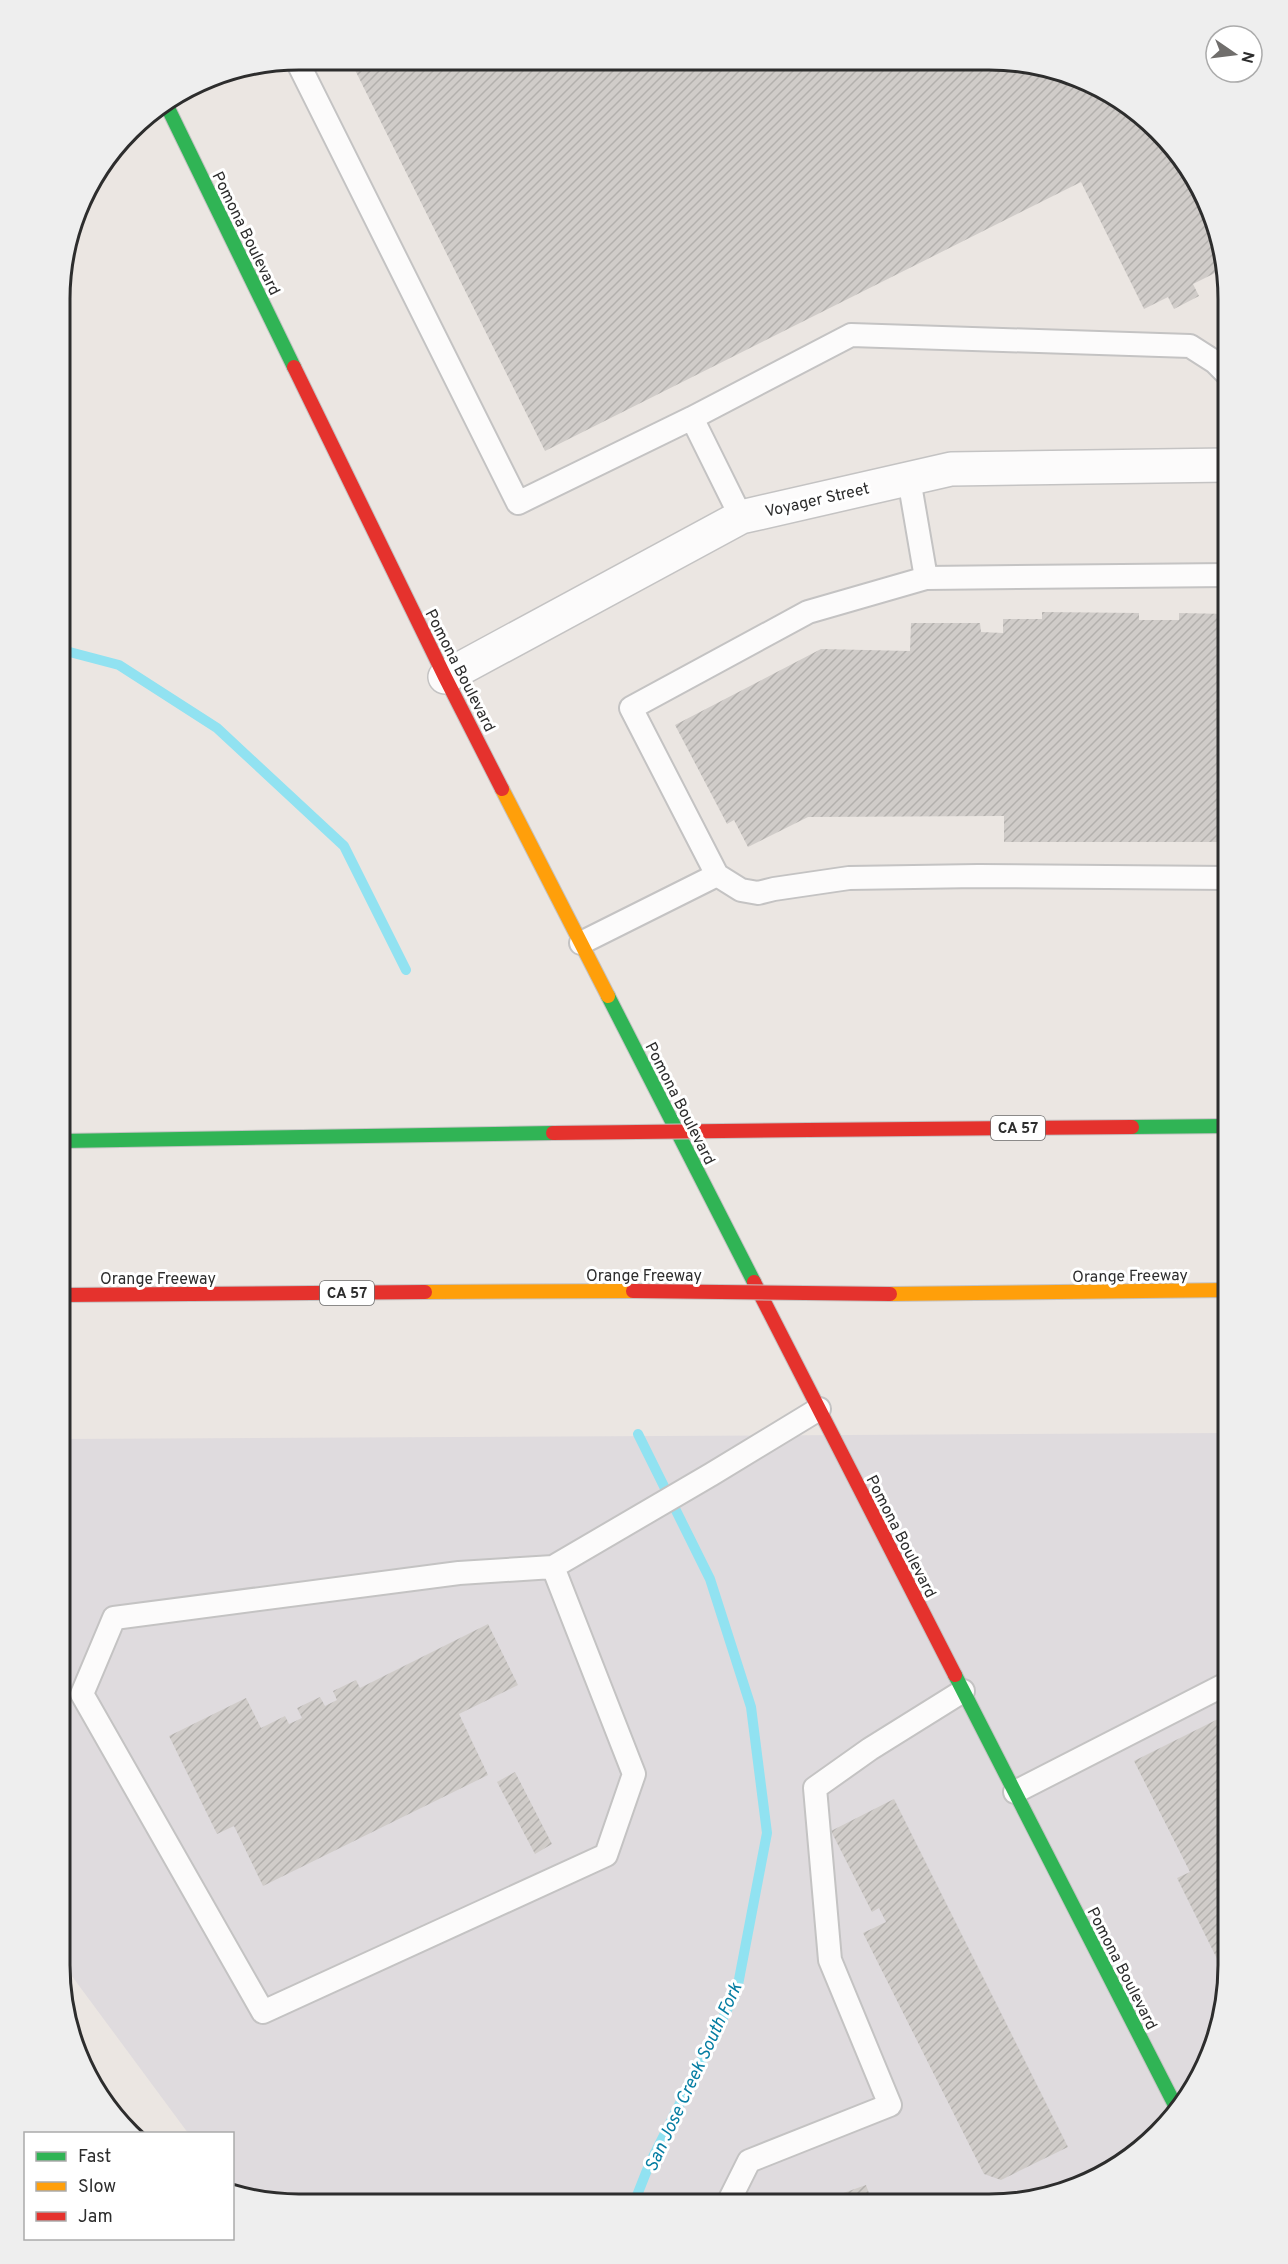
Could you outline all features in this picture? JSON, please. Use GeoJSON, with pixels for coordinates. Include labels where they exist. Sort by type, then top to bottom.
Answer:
{"type":"FeatureCollection","features":[{"type":"Feature","properties":{"kind":"main road","name":"Pomona Boulevard"},"geometry":{"type":"LineString","coordinates":[[169,111],[445,677],[1173,2100]]}},
{"type":"Feature","properties":{"kind":"main road","name":"CA 57"},"geometry":{"type":"LineString","coordinates":[[70,1141],[1218,1126]]}},
{"type":"Feature","properties":{"kind":"main road","name":"Orange Freeway"},"geometry":{"type":"LineString","coordinates":[[70,1295],[633,1291],[890,1294],[1218,1290]]}},
{"type":"Feature","properties":{"kind":"street","name":"Voyager Street"},"geometry":{"type":"LineString","coordinates":[[445,677],[741,517],[951,469],[1218,465]]}},
{"type":"Feature","properties":{"kind":"lane"},"geometry":{"type":"LineString","coordinates":[[302,70],[518,503],[692,418],[851,335],[1190,346],[1218,365]]}},
{"type":"Feature","properties":{"kind":"lane"},"geometry":{"type":"LineString","coordinates":[[692,418],[741,517]]}},
{"type":"Feature","properties":{"kind":"lane"},"geometry":{"type":"LineString","coordinates":[[909,479],[927,578]]}},
{"type":"Feature","properties":{"kind":"lane"},"geometry":{"type":"LineString","coordinates":[[1218,575],[927,578],[808,612],[631,708],[717,875],[741,890],[758,893],[849,878],[978,876],[1218,878]]}},
{"type":"Feature","properties":{"kind":"lane"},"geometry":{"type":"LineString","coordinates":[[581,943],[717,875]]}},
{"type":"Feature","properties":{"kind":"lane"},"geometry":{"type":"LineString","coordinates":[[552,1567],[634,1774],[606,1855],[263,2012],[82,1694],[114,1618],[459,1574],[552,1567],[819,1409]]}},
{"type":"Feature","properties":{"kind":"lane"},"geometry":{"type":"LineString","coordinates":[[1015,1792],[1218,1688]]}},
{"type":"Feature","properties":{"kind":"lane"},"geometry":{"type":"LineString","coordinates":[[732,2194],[749,2161],[890,2105],[831,1960],[815,1788],[870,1749],[963,1691]]}},
{"type":"Feature","properties":{"kind":"shaded area"},"geometry":{"type":"Polygon","coordinates":[[[1218,1433],[1218,1964],[1216,1994],[1210,2023],[1187,2079],[1161,2115],[1139,2137],[1116,2155],[1076,2176],[1047,2186],[1018,2192],[988,2194],[300,2194],[270,2192],[234,2184],[234,2132],[187,2132],[71,1974],[70,1439],[1218,1433]]]}},
{"type":"Feature","properties":{"kind":"building"},"geometry":{"type":"Polygon","coordinates":[[[355,70],[988,70],[1018,72],[1047,78],[1090,94],[1116,109],[1139,127],[1161,149],[1179,172],[1194,198],[1210,241],[1216,272],[1193,284],[1199,296],[1174,309],[1168,297],[1144,309],[1081,182],[545,451],[355,70]]]}},
{"type":"Feature","properties":{"kind":"building"},"geometry":{"type":"Polygon","coordinates":[[[1042,612],[1139,613],[1139,620],[1179,620],[1179,613],[1218,614],[1218,842],[1004,842],[1004,816],[808,817],[748,847],[734,820],[727,824],[675,725],[821,649],[910,651],[911,623],[980,623],[981,632],[1003,633],[1003,619],[1042,619],[1042,612]]]}},
{"type":"Feature","properties":{"kind":"building"},"geometry":{"type":"Polygon","coordinates":[[[488,1624],[518,1685],[459,1714],[488,1775],[263,1886],[234,1826],[217,1834],[169,1736],[246,1698],[261,1728],[285,1716],[289,1724],[302,1718],[297,1708],[320,1697],[325,1706],[337,1700],[333,1691],[356,1680],[360,1688],[488,1624]]]}},
{"type":"Feature","properties":{"kind":"building"},"geometry":{"type":"Polygon","coordinates":[[[1218,1719],[1218,1961],[1177,1878],[1190,1872],[1134,1761],[1218,1719]]]}},
{"type":"Feature","properties":{"kind":"building"},"geometry":{"type":"Polygon","coordinates":[[[515,1772],[552,1844],[535,1854],[497,1782],[515,1772]]]}},
{"type":"Feature","properties":{"kind":"building"},"geometry":{"type":"Polygon","coordinates":[[[894,1799],[1068,2147],[1001,2180],[984,2174],[863,1933],[886,1922],[879,1908],[872,1912],[831,1831],[894,1799]]]}},
{"type":"Feature","properties":{"kind":"building"},"geometry":{"type":"Polygon","coordinates":[[[866,2185],[869,2194],[840,2194],[866,2185]]]}},
{"type":"Feature","properties":{"kind":"waterway","name":"San Jose Creek South Fork"},"geometry":{"type":"LineString","coordinates":[[70,652],[119,665],[217,728],[344,846],[406,970]]}},
{"type":"Feature","properties":{"kind":"waterway","name":"San Jose Creek South Fork"},"geometry":{"type":"LineString","coordinates":[[638,1434],[710,1579],[751,1707],[767,1833],[737,1990],[649,2165],[638,2194]]}},
{"type":"Feature","properties":{"kind":"traffic: fast"},"geometry":{"type":"LineString","coordinates":[[169,111],[294,367]]}},
{"type":"Feature","properties":{"kind":"traffic: fast"},"geometry":{"type":"LineString","coordinates":[[608,996],[754,1282]]}},
{"type":"Feature","properties":{"kind":"traffic: fast"},"geometry":{"type":"LineString","coordinates":[[1132,1127],[1218,1126]]}},
{"type":"Feature","properties":{"kind":"traffic: fast"},"geometry":{"type":"LineString","coordinates":[[70,1141],[553,1133]]}},
{"type":"Feature","properties":{"kind":"traffic: fast"},"geometry":{"type":"LineString","coordinates":[[955,1675],[1173,2100]]}},
{"type":"Feature","properties":{"kind":"traffic: slow"},"geometry":{"type":"LineString","coordinates":[[502,789],[608,996]]}},
{"type":"Feature","properties":{"kind":"traffic: slow"},"geometry":{"type":"LineString","coordinates":[[890,1294],[1218,1290]]}},
{"type":"Feature","properties":{"kind":"traffic: slow"},"geometry":{"type":"LineString","coordinates":[[425,1292],[633,1291]]}},
{"type":"Feature","properties":{"kind":"traffic: jam"},"geometry":{"type":"LineString","coordinates":[[294,367],[502,789]]}},
{"type":"Feature","properties":{"kind":"traffic: jam"},"geometry":{"type":"LineString","coordinates":[[808,1130],[1132,1127]]}},
{"type":"Feature","properties":{"kind":"traffic: jam"},"geometry":{"type":"LineString","coordinates":[[553,1133],[808,1130]]}},
{"type":"Feature","properties":{"kind":"traffic: jam"},"geometry":{"type":"LineString","coordinates":[[754,1282],[955,1675]]}},
{"type":"Feature","properties":{"kind":"traffic: jam"},"geometry":{"type":"LineString","coordinates":[[633,1291],[890,1294]]}},
{"type":"Feature","properties":{"kind":"traffic: jam"},"geometry":{"type":"LineString","coordinates":[[70,1295],[425,1292]]}}]}
